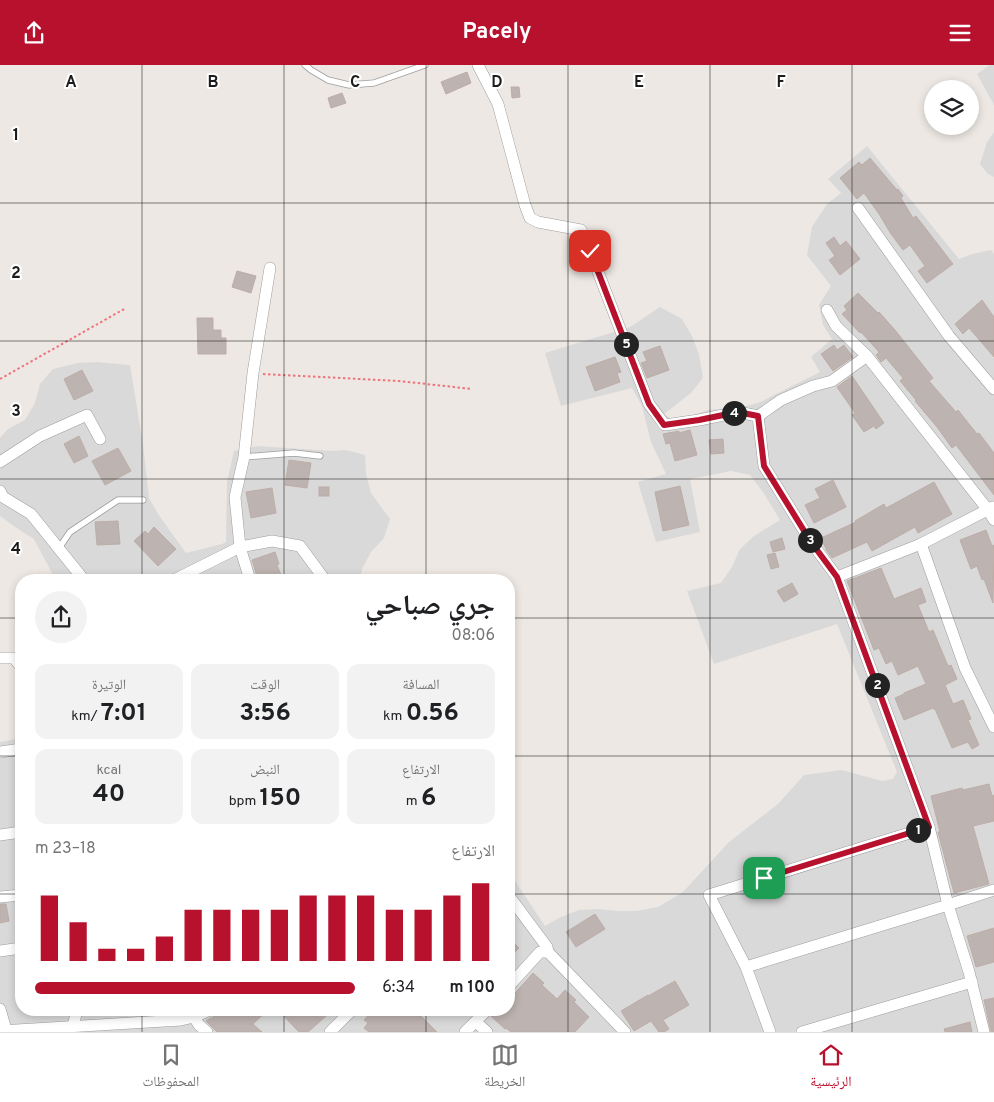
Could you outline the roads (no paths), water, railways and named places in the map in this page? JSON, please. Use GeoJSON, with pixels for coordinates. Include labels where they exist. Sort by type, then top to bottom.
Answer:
{"type":"FeatureCollection","features":[{"type":"Feature","properties":{"kind":"street"},"geometry":{"type":"LineString","coordinates":[[478,65],[498,104],[525,205],[530,217],[538,222],[580,230],[590,251],[649,404],[664,425],[738,412],[758,416],[781,400],[813,386],[832,381],[867,356]]}},
{"type":"Feature","properties":{"kind":"street"},"geometry":{"type":"LineString","coordinates":[[858,208],[949,336],[994,389]]}},
{"type":"Feature","properties":{"kind":"street"},"geometry":{"type":"LineString","coordinates":[[248,574],[240,547],[235,497],[244,457],[253,373],[270,268]]}},
{"type":"Feature","properties":{"kind":"street"},"geometry":{"type":"LineString","coordinates":[[827,310],[836,326],[867,356],[992,512],[921,544],[837,577]]}},
{"type":"Feature","properties":{"kind":"street"},"geometry":{"type":"LineString","coordinates":[[0,462],[40,436],[86,415],[100,439]]}},
{"type":"Feature","properties":{"kind":"street"},"geometry":{"type":"LineString","coordinates":[[758,416],[764,466],[811,542],[837,577],[929,827],[948,905],[972,982],[984,1032]]}},
{"type":"Feature","properties":{"kind":"street"},"geometry":{"type":"LineString","coordinates":[[0,491],[2,497],[31,514],[79,574]]}},
{"type":"Feature","properties":{"kind":"street"},"geometry":{"type":"LineString","coordinates":[[186,574],[240,547],[272,541],[300,546],[320,574]]}},
{"type":"Feature","properties":{"kind":"street"},"geometry":{"type":"LineString","coordinates":[[921,544],[965,668],[994,727]]}},
{"type":"Feature","properties":{"kind":"street"},"geometry":{"type":"LineString","coordinates":[[0,658],[15,660]]}},
{"type":"Feature","properties":{"kind":"street"},"geometry":{"type":"LineString","coordinates":[[0,751],[15,750]]}},
{"type":"Feature","properties":{"kind":"street"},"geometry":{"type":"LineString","coordinates":[[770,1032],[746,967],[710,895],[929,827]]}},
{"type":"Feature","properties":{"kind":"street"},"geometry":{"type":"LineString","coordinates":[[0,835],[15,832]]}},
{"type":"Feature","properties":{"kind":"street"},"geometry":{"type":"LineString","coordinates":[[746,967],[994,890]]}},
{"type":"Feature","properties":{"kind":"street"},"geometry":{"type":"LineString","coordinates":[[0,897],[15,896]]}},
{"type":"Feature","properties":{"kind":"street"},"geometry":{"type":"LineString","coordinates":[[515,904],[548,951],[625,1032]]}},
{"type":"Feature","properties":{"kind":"street"},"geometry":{"type":"LineString","coordinates":[[0,951],[15,949]]}},
{"type":"Feature","properties":{"kind":"street"},"geometry":{"type":"LineString","coordinates":[[515,979],[540,952],[548,951]]}},
{"type":"Feature","properties":{"kind":"street"},"geometry":{"type":"LineString","coordinates":[[802,1032],[972,982]]}},
{"type":"Feature","properties":{"kind":"street"},"geometry":{"type":"LineString","coordinates":[[0,1009],[3,1031],[181,1020],[194,1017],[207,1032]]}},
{"type":"Feature","properties":{"kind":"street"},"geometry":{"type":"LineString","coordinates":[[73,1026],[76,1016]]}},
{"type":"Feature","properties":{"kind":"street"},"geometry":{"type":"LineString","coordinates":[[330,1032],[346,1016]]}},
{"type":"Feature","properties":{"kind":"street"},"geometry":{"type":"LineString","coordinates":[[465,1032],[482,1016]]}},
{"type":"Feature","properties":{"kind":"street"},"geometry":{"type":"LineString","coordinates":[[476,1022],[487,1032]]}},
{"type":"Feature","properties":{"kind":"lane"},"geometry":{"type":"LineString","coordinates":[[305,65],[311,71],[328,80],[349,85],[374,83],[425,65]]}},
{"type":"Feature","properties":{"kind":"lane"},"geometry":{"type":"LineString","coordinates":[[244,457],[294,453],[320,456]]}},
{"type":"Feature","properties":{"kind":"lane"},"geometry":{"type":"LineString","coordinates":[[59,548],[70,532],[118,500],[143,500]]}}]}
